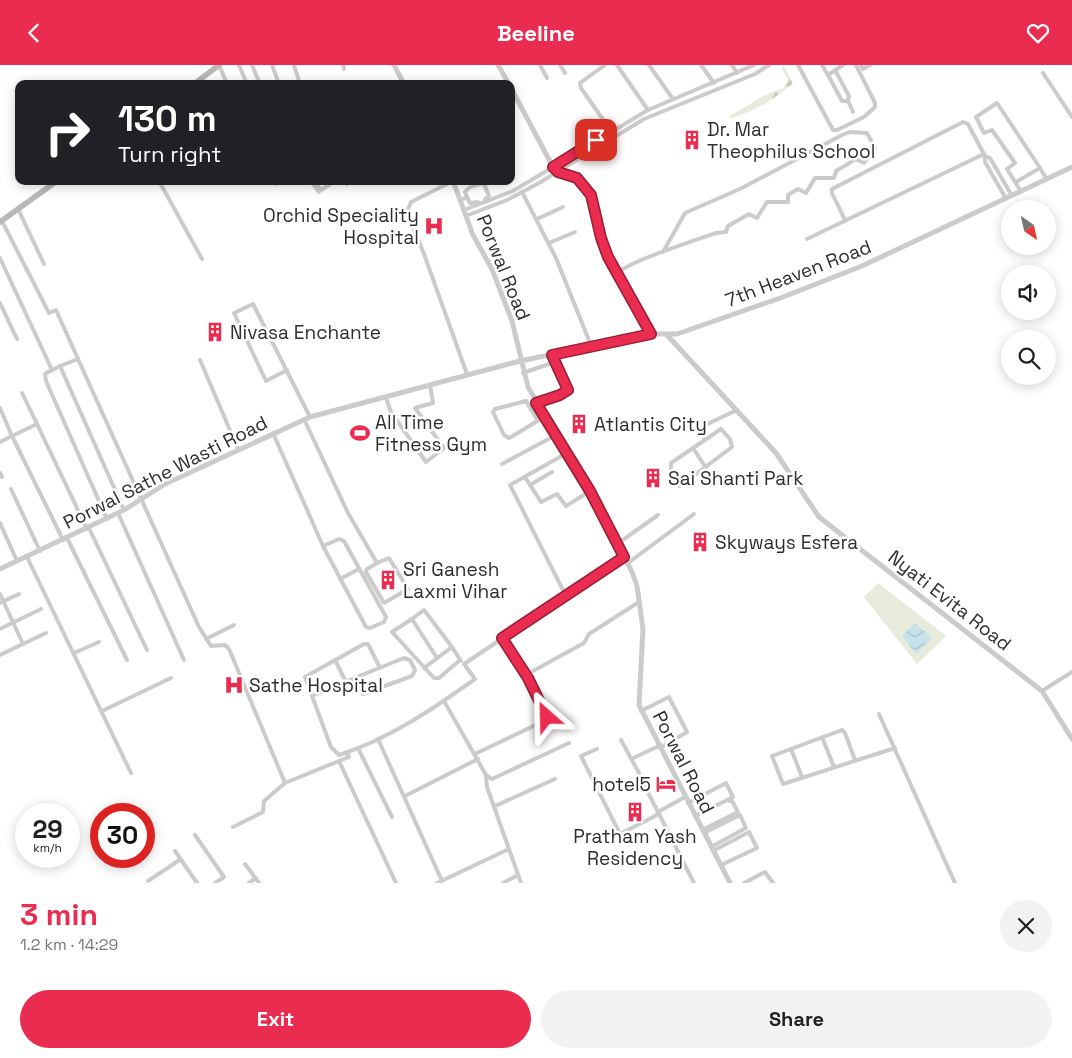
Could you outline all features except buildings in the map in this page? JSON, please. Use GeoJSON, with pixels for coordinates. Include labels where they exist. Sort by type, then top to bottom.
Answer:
{"type":"FeatureCollection","features":[{"type":"Feature","properties":{"kind":"main road"},"geometry":{"type":"LineString","coordinates":[[199,80],[219,65]]}},
{"type":"Feature","properties":{"kind":"main road"},"geometry":{"type":"LineString","coordinates":[[1,222],[52,185]]}},
{"type":"Feature","properties":{"kind":"street"},"geometry":{"type":"LineString","coordinates":[[219,65],[225,80]]}},
{"type":"Feature","properties":{"kind":"street"},"geometry":{"type":"LineString","coordinates":[[239,65],[245,80]]}},
{"type":"Feature","properties":{"kind":"street"},"geometry":{"type":"LineString","coordinates":[[252,65],[258,80]]}},
{"type":"Feature","properties":{"kind":"street"},"geometry":{"type":"LineString","coordinates":[[272,65],[278,80]]}},
{"type":"Feature","properties":{"kind":"street"},"geometry":{"type":"LineString","coordinates":[[294,65],[299,80]]}},
{"type":"Feature","properties":{"kind":"street"},"geometry":{"type":"LineString","coordinates":[[394,65],[402,80]]}},
{"type":"Feature","properties":{"kind":"street"},"geometry":{"type":"LineString","coordinates":[[498,65],[507,80]]}},
{"type":"Feature","properties":{"kind":"street"},"geometry":{"type":"LineString","coordinates":[[540,65],[547,78]]}},
{"type":"Feature","properties":{"kind":"street"},"geometry":{"type":"LineString","coordinates":[[560,65],[565,73]]}},
{"type":"Feature","properties":{"kind":"street"},"geometry":{"type":"LineString","coordinates":[[605,65],[580,83],[581,88],[611,131]]}},
{"type":"Feature","properties":{"kind":"street"},"geometry":{"type":"LineString","coordinates":[[617,65],[648,110]]}},
{"type":"Feature","properties":{"kind":"street"},"geometry":{"type":"LineString","coordinates":[[650,65],[673,99]]}},
{"type":"Feature","properties":{"kind":"street"},"geometry":{"type":"LineString","coordinates":[[701,65],[714,83]]}},
{"type":"Feature","properties":{"kind":"street"},"geometry":{"type":"LineString","coordinates":[[732,65],[737,73]]}},
{"type":"Feature","properties":{"kind":"street"},"geometry":{"type":"LineString","coordinates":[[465,213],[522,192],[611,131],[648,110],[754,65]]}},
{"type":"Feature","properties":{"kind":"street"},"geometry":{"type":"LineString","coordinates":[[465,213],[555,169],[644,119],[755,74],[769,65]]}},
{"type":"Feature","properties":{"kind":"street"},"geometry":{"type":"LineString","coordinates":[[798,65],[833,130],[836,130],[864,117],[875,107],[875,103],[856,65]]}},
{"type":"Feature","properties":{"kind":"street"},"geometry":{"type":"LineString","coordinates":[[822,65],[842,101],[848,101]]}},
{"type":"Feature","properties":{"kind":"street"},"geometry":{"type":"LineString","coordinates":[[828,75],[843,65]]}},
{"type":"Feature","properties":{"kind":"street"},"geometry":{"type":"LineString","coordinates":[[861,65],[863,69],[870,65]]}},
{"type":"Feature","properties":{"kind":"street"},"geometry":{"type":"LineString","coordinates":[[835,70],[849,96],[848,101],[853,112]]}},
{"type":"Feature","properties":{"kind":"street"},"geometry":{"type":"LineString","coordinates":[[1043,73],[1072,117]]}},
{"type":"Feature","properties":{"kind":"street"},"geometry":{"type":"LineString","coordinates":[[515,95],[555,169],[577,178],[591,195],[601,238],[651,334]]}},
{"type":"Feature","properties":{"kind":"street"},"geometry":{"type":"LineString","coordinates":[[1020,190],[1007,169],[1015,163],[992,131],[984,133],[976,120],[976,117],[997,103],[1046,178]]}},
{"type":"Feature","properties":{"kind":"street"},"geometry":{"type":"LineString","coordinates":[[845,220],[832,193],[832,189],[961,123],[968,124],[985,155],[985,162],[1005,197]]}},
{"type":"Feature","properties":{"kind":"street"},"geometry":{"type":"LineString","coordinates":[[618,273],[627,265],[716,233],[726,232],[728,226],[749,214],[757,218],[767,202],[788,202],[788,195],[798,189],[806,193],[815,178],[834,178],[836,171],[856,159],[864,163],[875,147],[867,133],[850,132],[842,135],[742,188],[685,213],[663,252]]}},
{"type":"Feature","properties":{"kind":"street"},"geometry":{"type":"LineString","coordinates":[[985,155],[990,158],[1011,194]]}},
{"type":"Feature","properties":{"kind":"street"},"geometry":{"type":"LineString","coordinates":[[807,239],[985,155]]}},
{"type":"Feature","properties":{"kind":"street","name":"7th Heaven Road"},"geometry":{"type":"LineString","coordinates":[[520,361],[592,348],[651,334],[677,334],[819,284],[862,266],[1011,194],[1072,167]]}},
{"type":"Feature","properties":{"kind":"street"},"geometry":{"type":"LineString","coordinates":[[1016,182],[1040,168]]}},
{"type":"Feature","properties":{"kind":"street"},"geometry":{"type":"LineString","coordinates":[[161,185],[202,259]]}},
{"type":"Feature","properties":{"kind":"street"},"geometry":{"type":"LineString","coordinates":[[315,185],[319,192]]}},
{"type":"Feature","properties":{"kind":"street"},"geometry":{"type":"LineString","coordinates":[[317,185],[321,190],[329,185]]}},
{"type":"Feature","properties":{"kind":"street"},"geometry":{"type":"LineString","coordinates":[[445,185],[411,202],[407,207],[407,212],[424,253],[467,374]]}},
{"type":"Feature","properties":{"kind":"street","name":"Porwal Road"},"geometry":{"type":"LineString","coordinates":[[455,185],[473,235],[492,269],[512,321],[523,373],[536,403],[590,491],[628,563],[637,586],[643,642],[639,701],[641,711],[730,883]]}},
{"type":"Feature","properties":{"kind":"street"},"geometry":{"type":"LineString","coordinates":[[481,185],[467,189],[465,192],[472,204],[488,198],[484,185]]}},
{"type":"Feature","properties":{"kind":"street"},"geometry":{"type":"LineString","coordinates":[[522,192],[549,243],[592,348]]}},
{"type":"Feature","properties":{"kind":"street"},"geometry":{"type":"LineString","coordinates":[[461,200],[467,197]]}},
{"type":"Feature","properties":{"kind":"street"},"geometry":{"type":"LineString","coordinates":[[537,219],[563,207]]}},
{"type":"Feature","properties":{"kind":"street"},"geometry":{"type":"LineString","coordinates":[[18,209],[44,264]]}},
{"type":"Feature","properties":{"kind":"street"},"geometry":{"type":"LineString","coordinates":[[1,222],[49,313],[56,310],[206,639],[211,646],[225,645],[229,649],[286,783]]}},
{"type":"Feature","properties":{"kind":"street"},"geometry":{"type":"LineString","coordinates":[[549,243],[575,232]]}},
{"type":"Feature","properties":{"kind":"street"},"geometry":{"type":"LineString","coordinates":[[0,258],[52,370]]}},
{"type":"Feature","properties":{"kind":"street"},"geometry":{"type":"LineString","coordinates":[[0,303],[17,339]]}},
{"type":"Feature","properties":{"kind":"street"},"geometry":{"type":"LineString","coordinates":[[287,370],[266,381],[234,313],[253,304],[287,370],[310,417]]}},
{"type":"Feature","properties":{"kind":"street","name":"Nyati Evita Road"},"geometry":{"type":"LineString","coordinates":[[667,335],[776,453],[813,511],[1042,691],[1072,739]]}},
{"type":"Feature","properties":{"kind":"street"},"geometry":{"type":"LineString","coordinates":[[536,403],[560,395],[568,390],[552,355]]}},
{"type":"Feature","properties":{"kind":"street"},"geometry":{"type":"LineString","coordinates":[[78,359],[45,374],[46,381],[107,519]]}},
{"type":"Feature","properties":{"kind":"street"},"geometry":{"type":"LineString","coordinates":[[200,360],[238,449]]}},
{"type":"Feature","properties":{"kind":"street","name":"Porwal Sathe Wasti Road"},"geometry":{"type":"LineString","coordinates":[[0,569],[121,512],[166,484],[304,419],[520,361]]}},
{"type":"Feature","properties":{"kind":"street"},"geometry":{"type":"LineString","coordinates":[[523,373],[549,364]]}},
{"type":"Feature","properties":{"kind":"street"},"geometry":{"type":"LineString","coordinates":[[60,366],[184,660]]}},
{"type":"Feature","properties":{"kind":"street"},"geometry":{"type":"LineString","coordinates":[[386,398],[390,413],[426,462],[444,448],[415,408],[432,403],[430,385]]}},
{"type":"Feature","properties":{"kind":"street"},"geometry":{"type":"LineString","coordinates":[[22,393],[147,650]]}},
{"type":"Feature","properties":{"kind":"street"},"geometry":{"type":"LineString","coordinates":[[538,421],[526,401],[495,409],[493,412],[504,435],[509,438],[538,421],[544,417]]}},
{"type":"Feature","properties":{"kind":"street"},"geometry":{"type":"LineString","coordinates":[[0,408],[12,436],[127,660]]}},
{"type":"Feature","properties":{"kind":"street"},"geometry":{"type":"LineString","coordinates":[[705,441],[700,430],[703,426],[737,410]]}},
{"type":"Feature","properties":{"kind":"street"},"geometry":{"type":"LineString","coordinates":[[304,419],[348,513],[377,563]]}},
{"type":"Feature","properties":{"kind":"street"},"geometry":{"type":"LineString","coordinates":[[0,442],[38,424]]}},
{"type":"Feature","properties":{"kind":"street"},"geometry":{"type":"LineString","coordinates":[[723,430],[732,447],[680,486],[670,466],[705,441],[723,430]]}},
{"type":"Feature","properties":{"kind":"street"},"geometry":{"type":"LineString","coordinates":[[273,433],[323,546],[366,627],[370,628],[383,623],[386,617],[342,539],[323,546]]}},
{"type":"Feature","properties":{"kind":"street"},"geometry":{"type":"LineString","coordinates":[[502,465],[556,435]]}},
{"type":"Feature","properties":{"kind":"street"},"geometry":{"type":"LineString","coordinates":[[693,448],[706,467]]}},
{"type":"Feature","properties":{"kind":"street"},"geometry":{"type":"LineString","coordinates":[[566,596],[510,485],[567,453]]}},
{"type":"Feature","properties":{"kind":"street"},"geometry":{"type":"LineString","coordinates":[[530,485],[552,472]]}},
{"type":"Feature","properties":{"kind":"street"},"geometry":{"type":"LineString","coordinates":[[525,477],[541,502],[557,494],[566,507],[590,491]]}},
{"type":"Feature","properties":{"kind":"street"},"geometry":{"type":"LineString","coordinates":[[11,489],[40,551]]}},
{"type":"Feature","properties":{"kind":"street"},"geometry":{"type":"LineString","coordinates":[[628,563],[694,514]]}},
{"type":"Feature","properties":{"kind":"street"},"geometry":{"type":"LineString","coordinates":[[618,544],[658,515]]}},
{"type":"Feature","properties":{"kind":"street"},"geometry":{"type":"LineString","coordinates":[[0,523],[17,561]]}},
{"type":"Feature","properties":{"kind":"street"},"geometry":{"type":"LineString","coordinates":[[27,557],[132,773]]}},
{"type":"Feature","properties":{"kind":"street"},"geometry":{"type":"LineString","coordinates":[[464,664],[624,557]]}},
{"type":"Feature","properties":{"kind":"street"},"geometry":{"type":"LineString","coordinates":[[389,558],[408,589],[384,603],[366,572],[367,569],[377,563],[389,558]]}},
{"type":"Feature","properties":{"kind":"street"},"geometry":{"type":"LineString","coordinates":[[340,579],[359,569]]}},
{"type":"Feature","properties":{"kind":"street"},"geometry":{"type":"LineString","coordinates":[[0,594],[2,602],[23,644]]}},
{"type":"Feature","properties":{"kind":"street"},"geometry":{"type":"LineString","coordinates":[[2,602],[19,594]]}},
{"type":"Feature","properties":{"kind":"street"},"geometry":{"type":"LineString","coordinates":[[533,671],[584,643],[589,634],[639,602]]}},
{"type":"Feature","properties":{"kind":"street"},"geometry":{"type":"LineString","coordinates":[[0,629],[41,609]]}},
{"type":"Feature","properties":{"kind":"street"},"geometry":{"type":"LineString","coordinates":[[380,668],[366,644],[305,677],[333,752],[339,755],[347,753],[410,723],[475,679],[424,610],[394,630],[393,635],[436,679],[460,659]]}},
{"type":"Feature","properties":{"kind":"street"},"geometry":{"type":"LineString","coordinates":[[412,619],[437,658]]}},
{"type":"Feature","properties":{"kind":"street"},"geometry":{"type":"LineString","coordinates":[[206,639],[234,625]]}},
{"type":"Feature","properties":{"kind":"street"},"geometry":{"type":"LineString","coordinates":[[0,655],[46,633]]}},
{"type":"Feature","properties":{"kind":"street"},"geometry":{"type":"LineString","coordinates":[[475,754],[546,720],[547,717],[528,678],[502,638]]}},
{"type":"Feature","properties":{"kind":"street"},"geometry":{"type":"LineString","coordinates":[[74,653],[99,642]]}},
{"type":"Feature","properties":{"kind":"street"},"geometry":{"type":"LineString","coordinates":[[424,668],[452,647]]}},
{"type":"Feature","properties":{"kind":"street"},"geometry":{"type":"LineString","coordinates":[[312,696],[357,677],[406,657],[410,660],[415,672],[412,676],[363,694],[357,677]]}},
{"type":"Feature","properties":{"kind":"street"},"geometry":{"type":"LineString","coordinates":[[335,660],[346,682]]}},
{"type":"Feature","properties":{"kind":"street"},"geometry":{"type":"LineString","coordinates":[[1042,691],[1072,672]]}},
{"type":"Feature","properties":{"kind":"street"},"geometry":{"type":"LineString","coordinates":[[102,711],[171,678]]}},
{"type":"Feature","properties":{"kind":"street"},"geometry":{"type":"LineString","coordinates":[[632,759],[687,732],[669,697],[641,711]]}},
{"type":"Feature","properties":{"kind":"street"},"geometry":{"type":"LineString","coordinates":[[444,701],[486,775],[487,787],[521,883]]}},
{"type":"Feature","properties":{"kind":"street"},"geometry":{"type":"LineString","coordinates":[[879,713],[954,883]]}},
{"type":"Feature","properties":{"kind":"street"},"geometry":{"type":"LineString","coordinates":[[855,760],[844,731],[822,737],[772,756],[783,784],[895,748]]}},
{"type":"Feature","properties":{"kind":"street"},"geometry":{"type":"LineString","coordinates":[[822,737],[834,767]]}},
{"type":"Feature","properties":{"kind":"street"},"geometry":{"type":"LineString","coordinates":[[378,739],[442,881]]}},
{"type":"Feature","properties":{"kind":"street"},"geometry":{"type":"LineString","coordinates":[[621,740],[639,773]]}},
{"type":"Feature","properties":{"kind":"street"},"geometry":{"type":"LineString","coordinates":[[486,775],[492,779],[568,743]]}},
{"type":"Feature","properties":{"kind":"street"},"geometry":{"type":"LineString","coordinates":[[358,748],[392,817]]}},
{"type":"Feature","properties":{"kind":"street"},"geometry":{"type":"LineString","coordinates":[[596,749],[581,756],[618,832],[622,833],[657,815],[658,812],[685,797]]}},
{"type":"Feature","properties":{"kind":"street"},"geometry":{"type":"LineString","coordinates":[[791,749],[802,777]]}},
{"type":"Feature","properties":{"kind":"street"},"geometry":{"type":"LineString","coordinates":[[233,827],[262,812],[264,801],[286,783],[348,757],[347,753]]}},
{"type":"Feature","properties":{"kind":"street"},"geometry":{"type":"LineString","coordinates":[[405,796],[478,759]]}},
{"type":"Feature","properties":{"kind":"street"},"geometry":{"type":"LineString","coordinates":[[339,761],[396,883]]}},
{"type":"Feature","properties":{"kind":"street"},"geometry":{"type":"LineString","coordinates":[[494,807],[555,779]]}},
{"type":"Feature","properties":{"kind":"street"},"geometry":{"type":"LineString","coordinates":[[642,781],[694,883]]}},
{"type":"Feature","properties":{"kind":"street"},"geometry":{"type":"LineString","coordinates":[[688,803],[726,783],[733,797],[695,816]]}},
{"type":"Feature","properties":{"kind":"street"},"geometry":{"type":"LineString","coordinates":[[695,816],[731,799],[738,812],[703,831]]}},
{"type":"Feature","properties":{"kind":"street"},"geometry":{"type":"LineString","coordinates":[[703,831],[740,815],[746,828],[712,849]]}},
{"type":"Feature","properties":{"kind":"street"},"geometry":{"type":"LineString","coordinates":[[712,849],[749,831],[757,848],[721,865]]}},
{"type":"Feature","properties":{"kind":"street"},"geometry":{"type":"LineString","coordinates":[[194,835],[224,877],[215,883]]}},
{"type":"Feature","properties":{"kind":"street"},"geometry":{"type":"LineString","coordinates":[[437,883],[509,849]]}},
{"type":"Feature","properties":{"kind":"street"},"geometry":{"type":"LineString","coordinates":[[176,851],[196,883]]}},
{"type":"Feature","properties":{"kind":"street"},"geometry":{"type":"LineString","coordinates":[[148,881],[181,859]]}},
{"type":"Feature","properties":{"kind":"street"},"geometry":{"type":"LineString","coordinates":[[245,864],[259,883]]}},
{"type":"Feature","properties":{"kind":"street"},"geometry":{"type":"LineString","coordinates":[[746,883],[765,872],[773,883]]}},
{"type":"Feature","properties":{"kind":"street"},"geometry":{"type":"LineString","coordinates":[[503,883],[518,875]]}},
{"type":"Feature","properties":{"kind":"street"},"geometry":{"type":"LineString","coordinates":[[249,883],[256,878]]}},
{"type":"Feature","properties":{"kind":"green space"},"geometry":{"type":"Polygon","coordinates":[[[784,66],[793,83],[788,88],[764,104],[731,118],[730,116],[767,94],[784,88],[788,80],[781,67],[784,66]]]}},
{"type":"Feature","properties":{"kind":"green space"},"geometry":{"type":"Polygon","coordinates":[[[878,583],[946,636],[917,664],[864,597],[878,583]]]}},
{"type":"Feature","properties":{"kind":"water"},"geometry":{"type":"Polygon","coordinates":[[[915,623],[932,638],[916,654],[902,636],[915,623]]]}},
{"type":"Feature","properties":{"kind":"place","name":"Dr. Mar Theophilus School"},"geometry":{"type":"Point","coordinates":[692,140]}},
{"type":"Feature","properties":{"kind":"place","name":"Orchid Speciality Hospital"},"geometry":{"type":"Point","coordinates":[434,226]}},
{"type":"Feature","properties":{"kind":"place","name":"Nivasa Enchante"},"geometry":{"type":"Point","coordinates":[215,332]}},
{"type":"Feature","properties":{"kind":"place","name":"Atlantis City"},"geometry":{"type":"Point","coordinates":[579,424]}},
{"type":"Feature","properties":{"kind":"place","name":"All Time Fitness Gym"},"geometry":{"type":"Point","coordinates":[360,433]}},
{"type":"Feature","properties":{"kind":"place","name":"Sai Shanti Park"},"geometry":{"type":"Point","coordinates":[653,478]}},
{"type":"Feature","properties":{"kind":"place","name":"Skyways Esfera"},"geometry":{"type":"Point","coordinates":[700,542]}},
{"type":"Feature","properties":{"kind":"place","name":"Sri Ganesh Laxmi Vihar"},"geometry":{"type":"Point","coordinates":[388,580]}},
{"type":"Feature","properties":{"kind":"place","name":"Sathe Hospital"},"geometry":{"type":"Point","coordinates":[234,685]}},
{"type":"Feature","properties":{"kind":"place","name":"hotel5"},"geometry":{"type":"Point","coordinates":[666,784]}},
{"type":"Feature","properties":{"kind":"place","name":"Pratham Yash Residency"},"geometry":{"type":"Point","coordinates":[635,812]}},
{"type":"Feature","properties":{"kind":"route"},"geometry":{"type":"LineString","coordinates":[[547,717],[528,678],[502,638],[624,557],[590,491],[536,403],[560,395],[568,390],[552,355],[651,334],[635,302],[608,257],[601,238],[591,195],[577,178],[558,172],[553,167],[596,140]]}}]}
